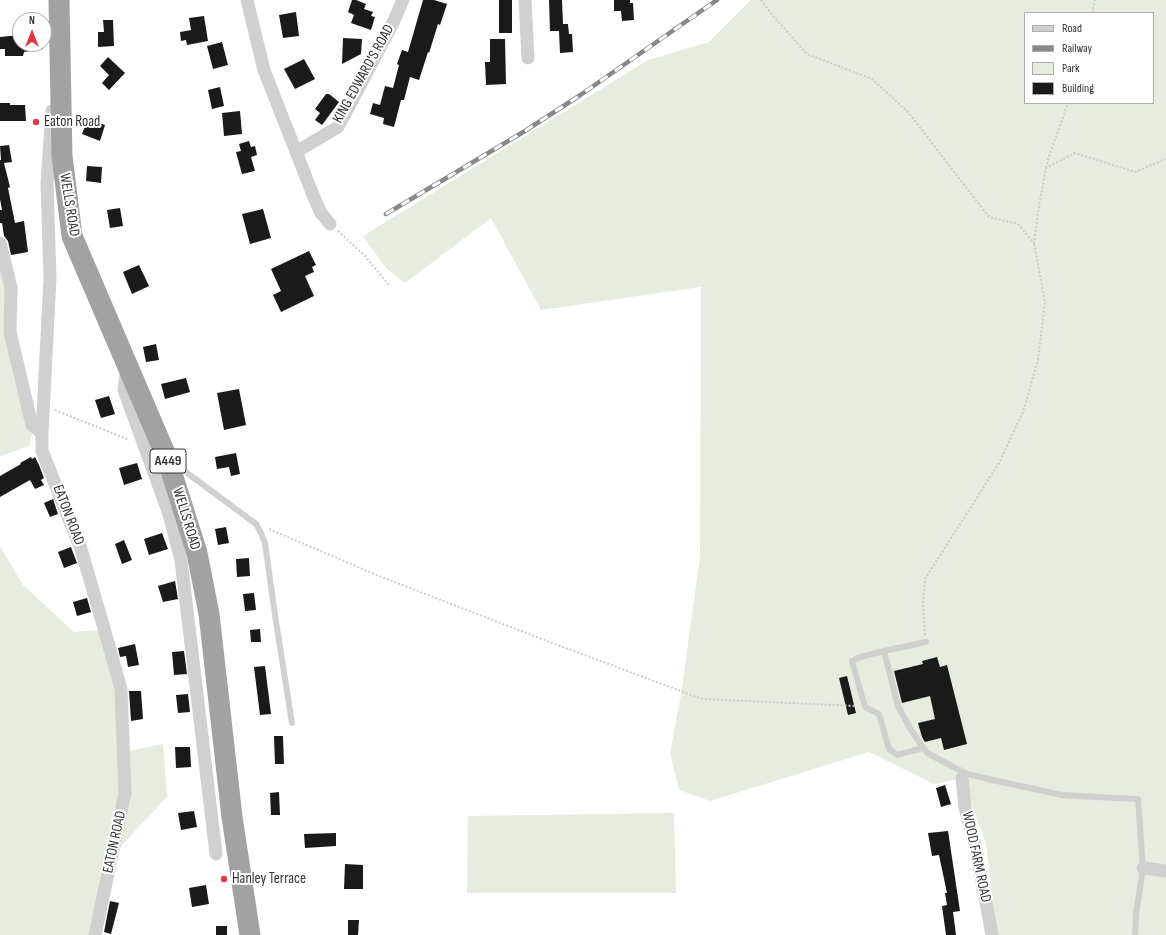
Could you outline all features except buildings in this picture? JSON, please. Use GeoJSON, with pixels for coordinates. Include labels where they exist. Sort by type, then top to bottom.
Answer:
{"type":"FeatureCollection","features":[{"type":"Feature","properties":{"kind":"highway","name":"WELLS ROAD"},"geometry":{"type":"LineString","coordinates":[[59,0],[62,156],[72,236],[167,458],[196,553],[209,614],[232,817],[250,935]]}},
{"type":"Feature","properties":{"kind":"street"},"geometry":{"type":"LineString","coordinates":[[247,0],[264,70],[321,213],[330,224]]}},
{"type":"Feature","properties":{"kind":"street","name":"KING EDWARD'S ROAD"},"geometry":{"type":"LineString","coordinates":[[296,152],[338,127],[392,25],[403,0]]}},
{"type":"Feature","properties":{"kind":"street"},"geometry":{"type":"LineString","coordinates":[[525,0],[528,58]]}},
{"type":"Feature","properties":{"kind":"street","name":"EATON ROAD"},"geometry":{"type":"LineString","coordinates":[[61,92],[53,105],[47,183],[50,278],[42,451],[81,549],[108,642],[120,690],[125,793],[95,935]]}},
{"type":"Feature","properties":{"kind":"street"},"geometry":{"type":"LineString","coordinates":[[0,243],[11,287],[10,332],[32,425],[42,432]]}},
{"type":"Feature","properties":{"kind":"street"},"geometry":{"type":"LineString","coordinates":[[128,366],[124,390],[169,514],[181,560],[216,854]]}},
{"type":"Feature","properties":{"kind":"street","name":"WOOD FARM ROAD"},"geometry":{"type":"LineString","coordinates":[[965,776],[965,808],[975,844],[992,935]]}},
{"type":"Feature","properties":{"kind":"street"},"geometry":{"type":"LineString","coordinates":[[1143,868],[1166,871]]}},
{"type":"Feature","properties":{"kind":"lane"},"geometry":{"type":"LineString","coordinates":[[167,458],[256,524],[261,533],[265,543],[292,723]]}},
{"type":"Feature","properties":{"kind":"lane"},"geometry":{"type":"LineString","coordinates":[[923,748],[897,755],[889,749],[879,714],[865,707],[852,661],[860,657],[926,642]]}},
{"type":"Feature","properties":{"kind":"lane"},"geometry":{"type":"LineString","coordinates":[[884,651],[898,706],[911,730],[927,753],[965,776],[1062,795],[1138,799],[1143,868],[1136,914],[1135,935]]}},
{"type":"Feature","properties":{"kind":"path"},"geometry":{"type":"LineString","coordinates":[[761,0],[807,54],[872,79],[908,112],[989,217],[1018,224],[1034,242]]}},
{"type":"Feature","properties":{"kind":"path"},"geometry":{"type":"LineString","coordinates":[[1092,12],[1095,0]]}},
{"type":"Feature","properties":{"kind":"path"},"geometry":{"type":"LineString","coordinates":[[926,642],[923,604],[925,579],[999,463],[1023,412],[1038,360],[1045,302],[1034,242],[1048,159],[1068,104]]}},
{"type":"Feature","properties":{"kind":"path"},"geometry":{"type":"LineString","coordinates":[[1046,168],[1075,153],[1135,172],[1166,159]]}},
{"type":"Feature","properties":{"kind":"path"},"geometry":{"type":"LineString","coordinates":[[330,224],[365,256],[389,285]]}},
{"type":"Feature","properties":{"kind":"path"},"geometry":{"type":"LineString","coordinates":[[43,405],[144,446]]}},
{"type":"Feature","properties":{"kind":"path"},"geometry":{"type":"LineString","coordinates":[[256,524],[379,576],[702,699],[865,707]]}},
{"type":"Feature","properties":{"kind":"green space"},"geometry":{"type":"Polygon","coordinates":[[[751,0],[1166,0],[1166,935],[996,935],[986,843],[962,778],[934,784],[869,752],[710,801],[679,790],[670,753],[681,695],[700,557],[701,287],[541,310],[491,218],[405,283],[386,268],[363,236],[648,60],[709,42],[751,0]]]}},
{"type":"Feature","properties":{"kind":"green space"},"geometry":{"type":"Polygon","coordinates":[[[0,259],[36,418],[29,446],[0,456],[0,259]]]}},
{"type":"Feature","properties":{"kind":"green space"},"geometry":{"type":"Polygon","coordinates":[[[0,546],[23,585],[74,632],[110,629],[129,751],[163,744],[167,797],[122,845],[89,931],[92,935],[0,935],[0,546]]]}},
{"type":"Feature","properties":{"kind":"green space"},"geometry":{"type":"Polygon","coordinates":[[[674,813],[676,893],[467,893],[468,816],[674,813]]]}},
{"type":"Feature","properties":{"kind":"railway"},"geometry":{"type":"LineString","coordinates":[[386,214],[525,131],[579,96],[717,0]]}},
{"type":"Feature","properties":{"kind":"place","name":"Eaton Road"},"geometry":{"type":"Point","coordinates":[36,122]}},
{"type":"Feature","properties":{"kind":"place","name":"Hanley Terrace"},"geometry":{"type":"Point","coordinates":[224,879]}}]}
